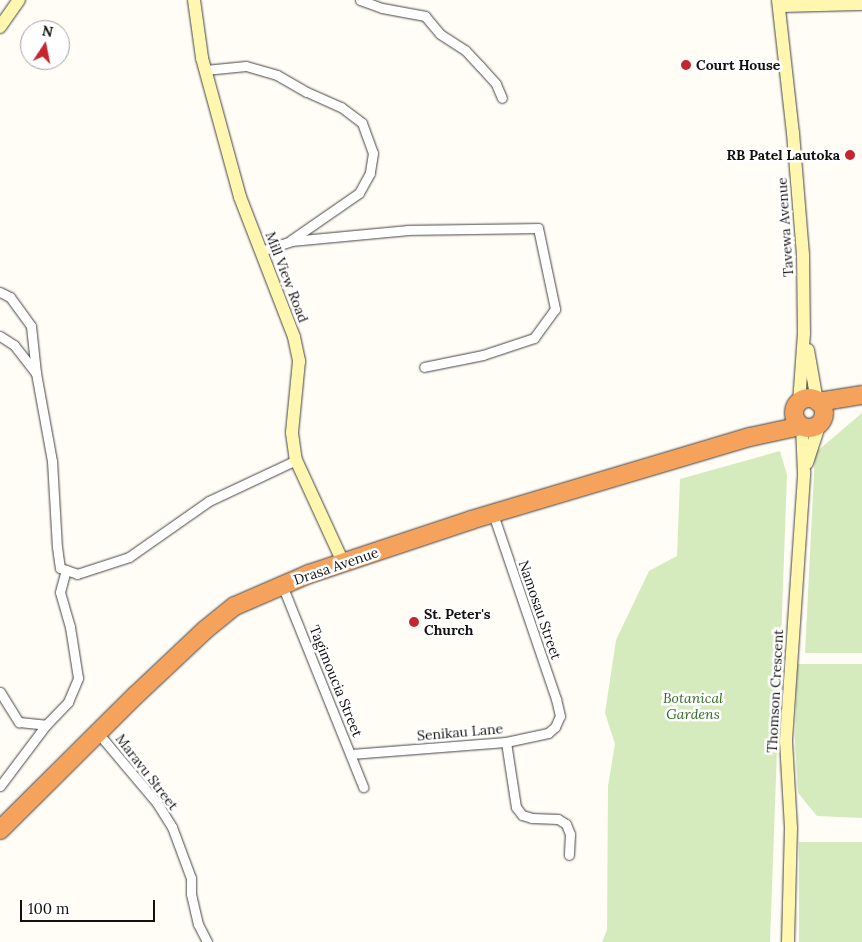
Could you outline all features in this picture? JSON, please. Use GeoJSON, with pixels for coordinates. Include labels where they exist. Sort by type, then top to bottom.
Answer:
{"type":"FeatureCollection","features":[{"type":"Feature","properties":{"kind":"highway"},"geometry":{"type":"LineString","coordinates":[[861,395],[812,428],[799,416],[808,399],[817,401],[861,395]]}},
{"type":"Feature","properties":{"kind":"highway"},"geometry":{"type":"LineString","coordinates":[[817,401],[823,410],[821,421]]}},
{"type":"Feature","properties":{"kind":"highway","name":"Drasa Avenue"},"geometry":{"type":"LineString","coordinates":[[0,830],[205,630],[235,606],[282,585],[343,562],[493,514],[750,437],[799,416]]}},
{"type":"Feature","properties":{"kind":"main road"},"geometry":{"type":"LineString","coordinates":[[0,27],[19,0]]}},
{"type":"Feature","properties":{"kind":"main road","name":"Mill View Road"},"geometry":{"type":"LineString","coordinates":[[194,0],[205,70],[240,196],[294,337],[299,361],[292,433],[296,460],[343,562]]}},
{"type":"Feature","properties":{"kind":"main road"},"geometry":{"type":"LineString","coordinates":[[779,3],[862,4]]}},
{"type":"Feature","properties":{"kind":"main road","name":"Tavewa Avenue"},"geometry":{"type":"LineString","coordinates":[[779,3],[803,255],[804,333],[799,416]]}},
{"type":"Feature","properties":{"kind":"main road","name":"Tavewa Avenue"},"geometry":{"type":"LineString","coordinates":[[804,333],[817,401]]}},
{"type":"Feature","properties":{"kind":"main road","name":"Thomson Crescent"},"geometry":{"type":"LineString","coordinates":[[788,942],[791,828],[786,740],[804,473],[799,416]]}},
{"type":"Feature","properties":{"kind":"main road","name":"Thomson Crescent"},"geometry":{"type":"LineString","coordinates":[[804,473],[821,421]]}},
{"type":"Feature","properties":{"kind":"street"},"geometry":{"type":"LineString","coordinates":[[360,0],[382,8],[425,16],[440,34],[465,50],[496,84],[502,98]]}},
{"type":"Feature","properties":{"kind":"street"},"geometry":{"type":"LineString","coordinates":[[205,70],[246,66],[277,75],[307,92],[342,107],[362,123],[373,153],[370,173],[359,193],[290,240],[261,251]]}},
{"type":"Feature","properties":{"kind":"street"},"geometry":{"type":"LineString","coordinates":[[290,240],[408,230],[538,228],[555,309],[534,338],[483,355],[424,367]]}},
{"type":"Feature","properties":{"kind":"street"},"geometry":{"type":"LineString","coordinates":[[0,292],[10,297],[31,326],[36,373],[52,461],[60,568],[77,574],[129,557],[209,500],[296,460]]}},
{"type":"Feature","properties":{"kind":"street"},"geometry":{"type":"LineString","coordinates":[[0,336],[14,345],[36,373]]}},
{"type":"Feature","properties":{"kind":"street","name":"Namosau Street"},"geometry":{"type":"LineString","coordinates":[[493,514],[560,716]]}},
{"type":"Feature","properties":{"kind":"street"},"geometry":{"type":"LineString","coordinates":[[0,786],[46,724],[68,702],[78,678],[70,627],[60,592],[66,570]]}},
{"type":"Feature","properties":{"kind":"street","name":"Tagimoucia Street"},"geometry":{"type":"LineString","coordinates":[[282,585],[364,787]]}},
{"type":"Feature","properties":{"kind":"street"},"geometry":{"type":"LineString","coordinates":[[0,692],[19,722],[46,724]]}},
{"type":"Feature","properties":{"kind":"street","name":"Senikau Lane"},"geometry":{"type":"LineString","coordinates":[[351,754],[506,742],[548,733],[555,727],[560,716]]}},
{"type":"Feature","properties":{"kind":"street","name":"Maravu Street"},"geometry":{"type":"LineString","coordinates":[[98,733],[156,803],[172,827],[191,878],[191,894],[198,924],[207,942]]}},
{"type":"Feature","properties":{"kind":"street"},"geometry":{"type":"LineString","coordinates":[[506,742],[516,807],[522,815],[532,818],[558,820],[566,824],[570,834],[570,854]]}},
{"type":"Feature","properties":{"kind":"green space"},"geometry":{"type":"Polygon","coordinates":[[[862,413],[862,653],[805,653],[815,453],[862,413]]]}},
{"type":"Feature","properties":{"kind":"green space","name":"Botanical Gardens"},"geometry":{"type":"Polygon","coordinates":[[[780,451],[787,475],[770,942],[602,942],[607,930],[608,786],[615,744],[605,713],[616,640],[649,571],[677,556],[680,479],[780,451]]]}},
{"type":"Feature","properties":{"kind":"green space"},"geometry":{"type":"Polygon","coordinates":[[[797,664],[862,664],[862,818],[817,816],[798,793],[795,741],[797,664]]]}},
{"type":"Feature","properties":{"kind":"green space"},"geometry":{"type":"Polygon","coordinates":[[[799,842],[862,842],[862,942],[799,942],[799,842]]]}},
{"type":"Feature","properties":{"kind":"place","name":"Court House"},"geometry":{"type":"Point","coordinates":[686,65]}},
{"type":"Feature","properties":{"kind":"place","name":"RB Patel Lautoka"},"geometry":{"type":"Point","coordinates":[850,155]}},
{"type":"Feature","properties":{"kind":"place","name":"St. Peter's Church"},"geometry":{"type":"Point","coordinates":[414,622]}}]}
